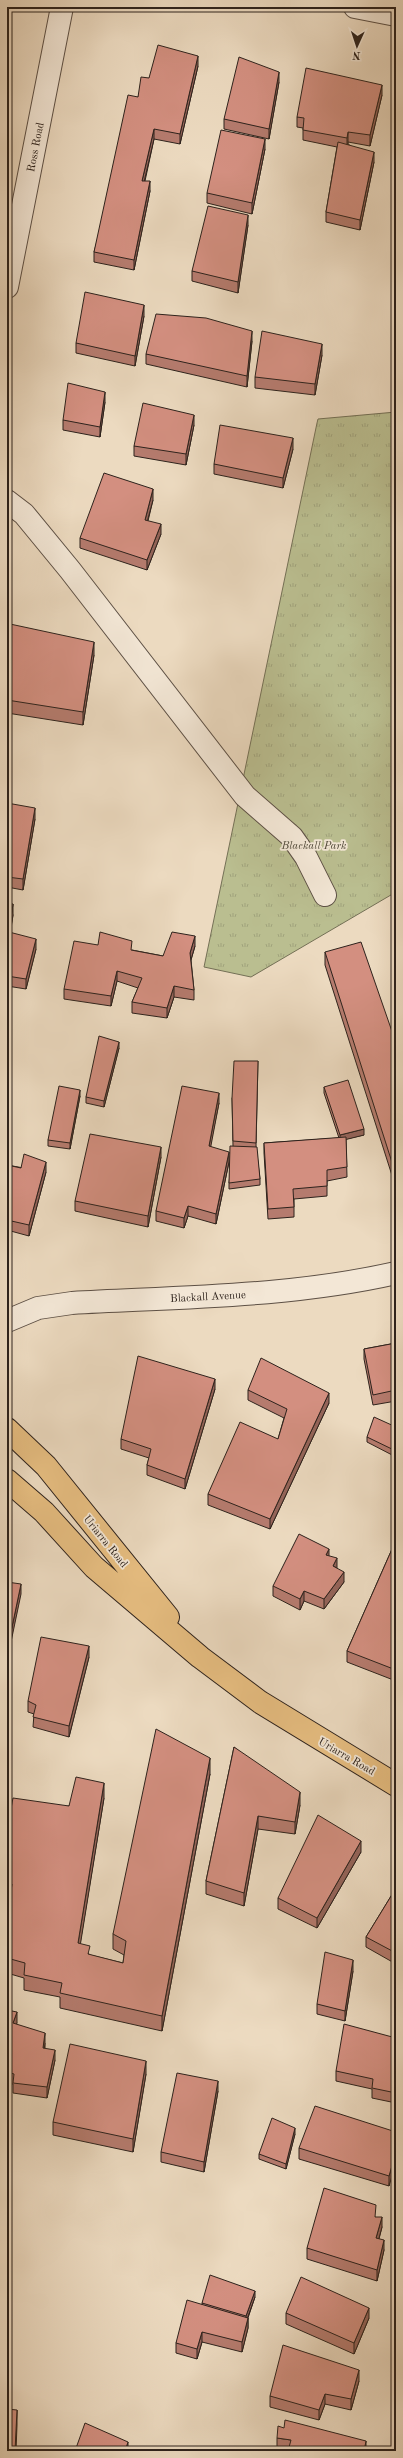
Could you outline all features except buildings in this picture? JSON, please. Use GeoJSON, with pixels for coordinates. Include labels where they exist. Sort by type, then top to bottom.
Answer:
{"type":"FeatureCollection","features":[{"type":"Feature","properties":{"kind":"main road","name":"Uriarra Road"},"geometry":{"type":"LineString","coordinates":[[9,1430],[46,1466],[200,1658]]}},
{"type":"Feature","properties":{"kind":"main road","name":"Uriarra Road"},"geometry":{"type":"LineString","coordinates":[[7,1480],[44,1512],[94,1566],[200,1658],[260,1702],[396,1785]]}},
{"type":"Feature","properties":{"kind":"street","name":"Ross Road"},"geometry":{"type":"LineString","coordinates":[[7,287],[62,7]]}},
{"type":"Feature","properties":{"kind":"street"},"geometry":{"type":"LineString","coordinates":[[355,7],[396,15]]}},
{"type":"Feature","properties":{"kind":"street"},"geometry":{"type":"LineString","coordinates":[[7,501],[24,514],[70,570],[245,796],[292,837],[306,857],[325,895]]}},
{"type":"Feature","properties":{"kind":"street","name":"Blackall Avenue"},"geometry":{"type":"LineString","coordinates":[[12,1321],[38,1308],[72,1303],[327,1287],[396,1273]]}},
{"type":"Feature","properties":{"kind":"green space","name":"Blackall Park"},"geometry":{"type":"Polygon","coordinates":[[[396,412],[396,892],[251,977],[204,967],[318,419],[396,412]]]}}]}
